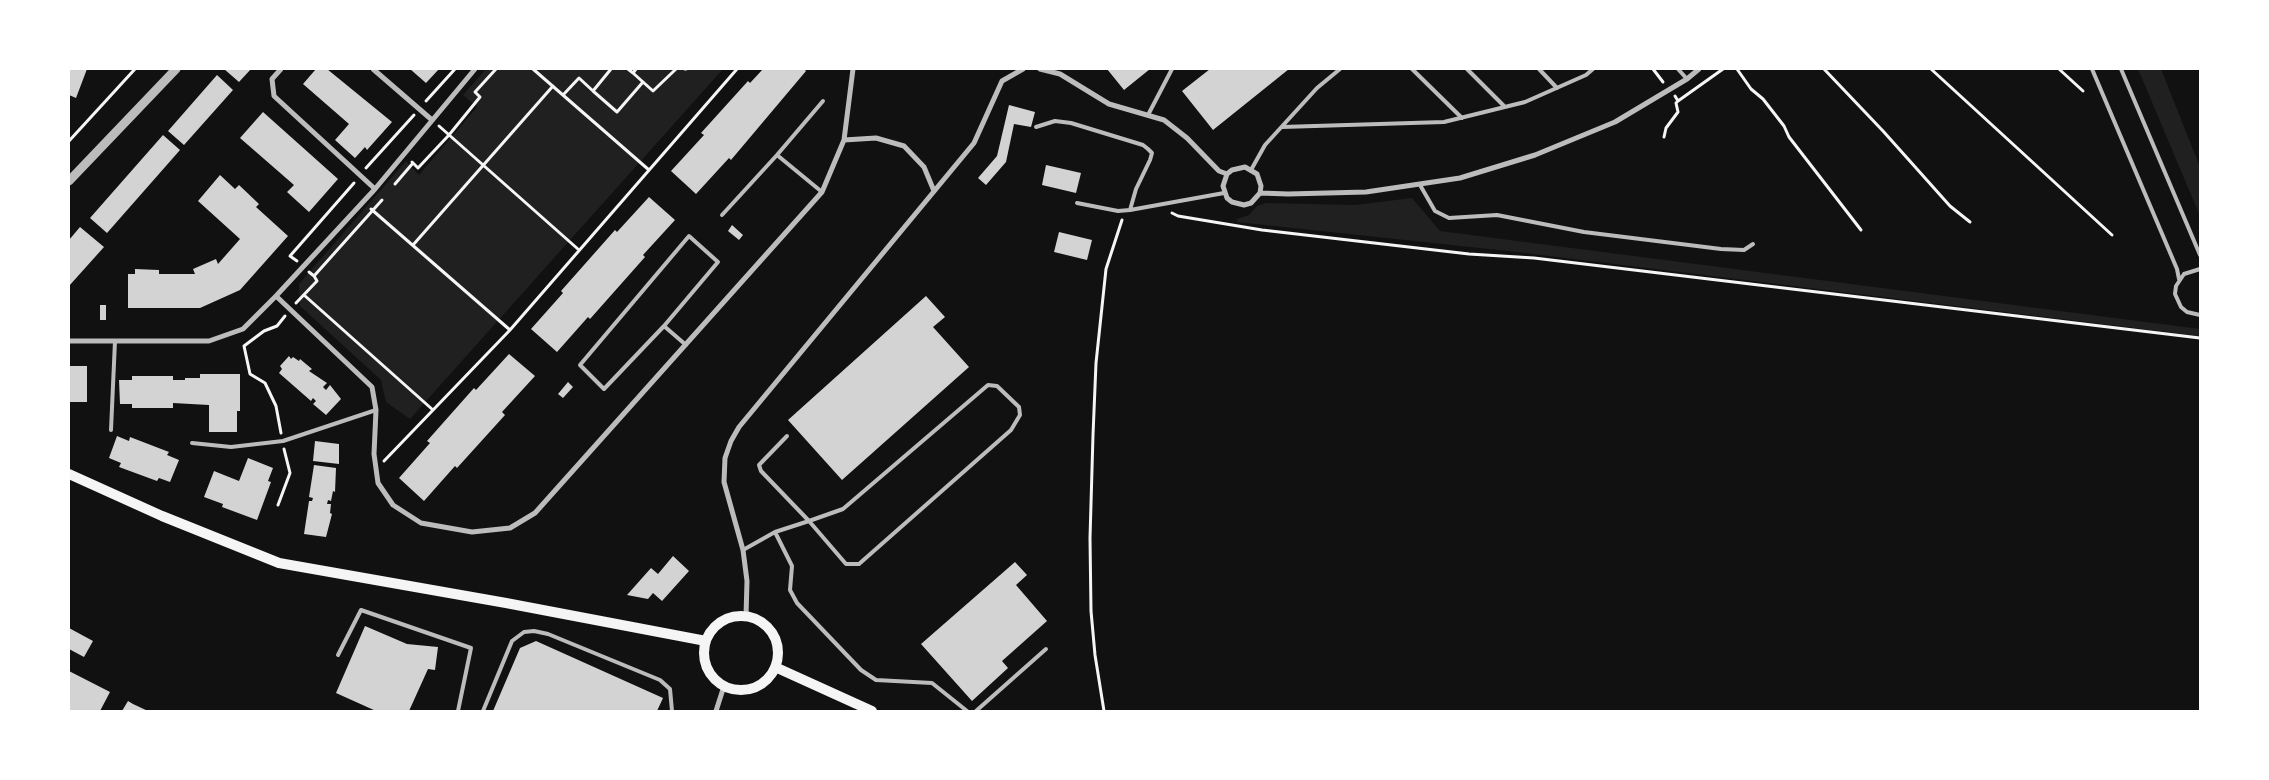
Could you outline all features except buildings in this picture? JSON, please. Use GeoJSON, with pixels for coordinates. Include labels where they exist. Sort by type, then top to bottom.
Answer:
{"type":"FeatureCollection","features":[{"type":"Feature","properties":{"kind":"main road"},"geometry":{"type":"LineString","coordinates":[[69,474],[162,516],[279,563],[506,603],[706,642]]}},
{"type":"Feature","properties":{"kind":"main road"},"geometry":{"type":"LineString","coordinates":[[746,616],[760,621],[773,634],[778,652],[775,667],[768,678],[751,689],[741,690],[724,686],[714,678],[704,661],[706,642],[710,633],[724,620],[746,616]]}},
{"type":"Feature","properties":{"kind":"main road"},"geometry":{"type":"LineString","coordinates":[[775,667],[872,711]]}},
{"type":"Feature","properties":{"kind":"street"},"geometry":{"type":"LineString","coordinates":[[69,181],[176,69]]}},
{"type":"Feature","properties":{"kind":"street"},"geometry":{"type":"LineString","coordinates":[[281,69],[272,79],[274,96],[375,189]]}},
{"type":"Feature","properties":{"kind":"street"},"geometry":{"type":"LineString","coordinates":[[373,69],[432,120]]}},
{"type":"Feature","properties":{"kind":"street"},"geometry":{"type":"LineString","coordinates":[[69,341],[209,341],[243,328],[276,296],[375,189],[476,69]]}},
{"type":"Feature","properties":{"kind":"street"},"geometry":{"type":"LineString","coordinates":[[276,296],[372,387],[376,410],[374,454],[378,483],[393,505],[421,523],[472,532],[510,528],[535,513],[822,192],[844,140],[853,69]]}},
{"type":"Feature","properties":{"kind":"street"},"geometry":{"type":"LineString","coordinates":[[746,616],[747,581],[744,550],[724,482],[725,458],[730,441],[739,427],[974,143],[1002,81],[1023,69]]}},
{"type":"Feature","properties":{"kind":"street"},"geometry":{"type":"LineString","coordinates":[[1040,69],[1060,74],[1109,104],[1164,120],[1187,138],[1219,171],[1227,174]]}},
{"type":"Feature","properties":{"kind":"street"},"geometry":{"type":"LineString","coordinates":[[1260,193],[1366,192],[1420,186],[1460,178],[1535,155],[1615,122],[1686,79],[1699,69]]}},
{"type":"Feature","properties":{"kind":"street"},"geometry":{"type":"LineString","coordinates":[[844,140],[876,138],[904,146],[924,167],[934,191]]}},
{"type":"Feature","properties":{"kind":"street"},"geometry":{"type":"LineString","coordinates":[[1238,167],[1252,170],[1260,180],[1260,193],[1251,203],[1244,205],[1232,202],[1224,193],[1224,180],[1227,174],[1238,167]]}},
{"type":"Feature","properties":{"kind":"street"},"geometry":{"type":"LineString","coordinates":[[716,711],[724,686]]}},
{"type":"Feature","properties":{"kind":"lane"},"geometry":{"type":"LineString","coordinates":[[1148,115],[1172,69]]}},
{"type":"Feature","properties":{"kind":"lane"},"geometry":{"type":"LineString","coordinates":[[1252,170],[1265,145],[1317,88],[1340,69]]}},
{"type":"Feature","properties":{"kind":"lane"},"geometry":{"type":"LineString","coordinates":[[1412,69],[1462,118]]}},
{"type":"Feature","properties":{"kind":"lane"},"geometry":{"type":"LineString","coordinates":[[1467,69],[1505,107]]}},
{"type":"Feature","properties":{"kind":"lane"},"geometry":{"type":"LineString","coordinates":[[1539,69],[1557,88]]}},
{"type":"Feature","properties":{"kind":"lane"},"geometry":{"type":"LineString","coordinates":[[1282,127],[1444,122],[1525,102],[1586,75],[1593,69]]}},
{"type":"Feature","properties":{"kind":"lane"},"geometry":{"type":"LineString","coordinates":[[1678,69],[1686,79]]}},
{"type":"Feature","properties":{"kind":"lane"},"geometry":{"type":"LineString","coordinates":[[2092,69],[2178,269],[2177,301],[2187,312],[2200,315]]}},
{"type":"Feature","properties":{"kind":"lane"},"geometry":{"type":"LineString","coordinates":[[2121,69],[2200,255]]}},
{"type":"Feature","properties":{"kind":"lane"},"geometry":{"type":"LineString","coordinates":[[722,215],[823,101]]}},
{"type":"Feature","properties":{"kind":"lane"},"geometry":{"type":"LineString","coordinates":[[1036,127],[1055,121],[1071,123],[1144,145],[1148,148],[1152,153],[1150,160],[1128,210]]}},
{"type":"Feature","properties":{"kind":"lane"},"geometry":{"type":"LineString","coordinates":[[777,155],[822,192]]}},
{"type":"Feature","properties":{"kind":"lane"},"geometry":{"type":"LineString","coordinates":[[1420,186],[1434,211],[1441,216],[1449,218],[1497,215],[1584,232],[1722,249],[1744,250],[1753,244]]}},
{"type":"Feature","properties":{"kind":"lane"},"geometry":{"type":"LineString","coordinates":[[1077,204],[1128,210],[1224,193]]}},
{"type":"Feature","properties":{"kind":"lane"},"geometry":{"type":"LineString","coordinates":[[690,236],[718,262],[664,326],[604,389],[580,365],[690,236]]}},
{"type":"Feature","properties":{"kind":"lane"},"geometry":{"type":"LineString","coordinates":[[2179,279],[2191,270],[2200,269]]}},
{"type":"Feature","properties":{"kind":"lane"},"geometry":{"type":"LineString","coordinates":[[664,326],[686,345]]}},
{"type":"Feature","properties":{"kind":"lane"},"geometry":{"type":"LineString","coordinates":[[111,430],[115,341]]}},
{"type":"Feature","properties":{"kind":"lane"},"geometry":{"type":"LineString","coordinates":[[744,550],[774,532],[809,522],[843,509],[988,386],[997,386],[1019,407],[1020,415],[1011,430],[859,564],[846,564],[809,522],[761,472],[758,465],[787,436]]}},
{"type":"Feature","properties":{"kind":"lane"},"geometry":{"type":"LineString","coordinates":[[192,444],[231,447],[283,441],[376,410]]}},
{"type":"Feature","properties":{"kind":"lane"},"geometry":{"type":"LineString","coordinates":[[774,532],[792,566],[790,590],[797,603],[861,670],[876,680],[932,683],[967,711]]}},
{"type":"Feature","properties":{"kind":"lane"},"geometry":{"type":"LineString","coordinates":[[338,655],[361,610],[471,648],[458,711]]}},
{"type":"Feature","properties":{"kind":"lane"},"geometry":{"type":"LineString","coordinates":[[483,711],[512,641],[524,632],[534,631],[548,634],[660,680],[670,689],[672,711]]}},
{"type":"Feature","properties":{"kind":"lane"},"geometry":{"type":"LineString","coordinates":[[976,711],[1046,649]]}},
{"type":"Feature","properties":{"kind":"path"},"geometry":{"type":"LineString","coordinates":[[69,141],[135,69]]}},
{"type":"Feature","properties":{"kind":"path"},"geometry":{"type":"LineString","coordinates":[[404,154],[418,168],[480,98],[475,92],[496,69]]}},
{"type":"Feature","properties":{"kind":"path"},"geometry":{"type":"LineString","coordinates":[[533,69],[649,170]]}},
{"type":"Feature","properties":{"kind":"path"},"geometry":{"type":"LineString","coordinates":[[593,91],[611,69]]}},
{"type":"Feature","properties":{"kind":"path"},"geometry":{"type":"LineString","coordinates":[[628,69],[654,91],[676,69]]}},
{"type":"Feature","properties":{"kind":"path"},"geometry":{"type":"LineString","coordinates":[[633,72],[636,69]]}},
{"type":"Feature","properties":{"kind":"path"},"geometry":{"type":"LineString","coordinates":[[377,469],[510,330],[738,69]]}},
{"type":"Feature","properties":{"kind":"path"},"geometry":{"type":"LineString","coordinates":[[1710,79],[1723,69]]}},
{"type":"Feature","properties":{"kind":"path"},"geometry":{"type":"LineString","coordinates":[[1738,69],[1751,89],[1763,99],[1784,126],[1789,137],[1861,230]]}},
{"type":"Feature","properties":{"kind":"path"},"geometry":{"type":"LineString","coordinates":[[1824,69],[1884,130],[1950,206],[1970,222]]}},
{"type":"Feature","properties":{"kind":"path"},"geometry":{"type":"LineString","coordinates":[[1931,69],[2112,235]]}},
{"type":"Feature","properties":{"kind":"path"},"geometry":{"type":"LineString","coordinates":[[2058,69],[2083,91]]}},
{"type":"Feature","properties":{"kind":"path"},"geometry":{"type":"LineString","coordinates":[[563,95],[579,78],[617,112],[643,82]]}},
{"type":"Feature","properties":{"kind":"path"},"geometry":{"type":"LineString","coordinates":[[413,246],[553,86]]}},
{"type":"Feature","properties":{"kind":"path"},"geometry":{"type":"LineString","coordinates":[[1664,137],[1666,128],[1678,112],[1676,103],[1678,101]]}},
{"type":"Feature","properties":{"kind":"path"},"geometry":{"type":"LineString","coordinates":[[432,120],[580,250]]}},
{"type":"Feature","properties":{"kind":"path"},"geometry":{"type":"LineString","coordinates":[[363,202],[510,330]]}},
{"type":"Feature","properties":{"kind":"path"},"geometry":{"type":"LineString","coordinates":[[1156,205],[1178,216],[1262,230],[1459,252],[1534,258],[2200,338]]}},
{"type":"Feature","properties":{"kind":"path"},"geometry":{"type":"LineString","coordinates":[[1104,711],[1095,655],[1090,580],[1096,363],[1106,269],[1128,210]]}},
{"type":"Feature","properties":{"kind":"path"},"geometry":{"type":"LineString","coordinates":[[278,505],[290,473],[276,406],[266,383],[250,374],[244,346],[264,331],[277,326],[290,309],[317,281],[314,276]]}},
{"type":"Feature","properties":{"kind":"path"},"geometry":{"type":"LineString","coordinates":[[304,295],[434,410]]}},
{"type":"Feature","properties":{"kind":"shaded area"},"geometry":{"type":"Polygon","coordinates":[[[486,69],[723,69],[410,419],[386,402],[381,380],[300,306],[299,284],[406,161],[419,175],[477,107],[463,95],[486,69]]]}},
{"type":"Feature","properties":{"kind":"shaded area"},"geometry":{"type":"Polygon","coordinates":[[[2138,69],[2161,69],[2200,167],[2200,216],[2138,69]]]}},
{"type":"Feature","properties":{"kind":"shaded area"},"geometry":{"type":"Polygon","coordinates":[[[1412,198],[1440,231],[2200,329],[2200,336],[1517,252],[1237,222],[1237,219],[1249,215],[1257,206],[1266,203],[1355,205],[1412,198]]]}}]}
